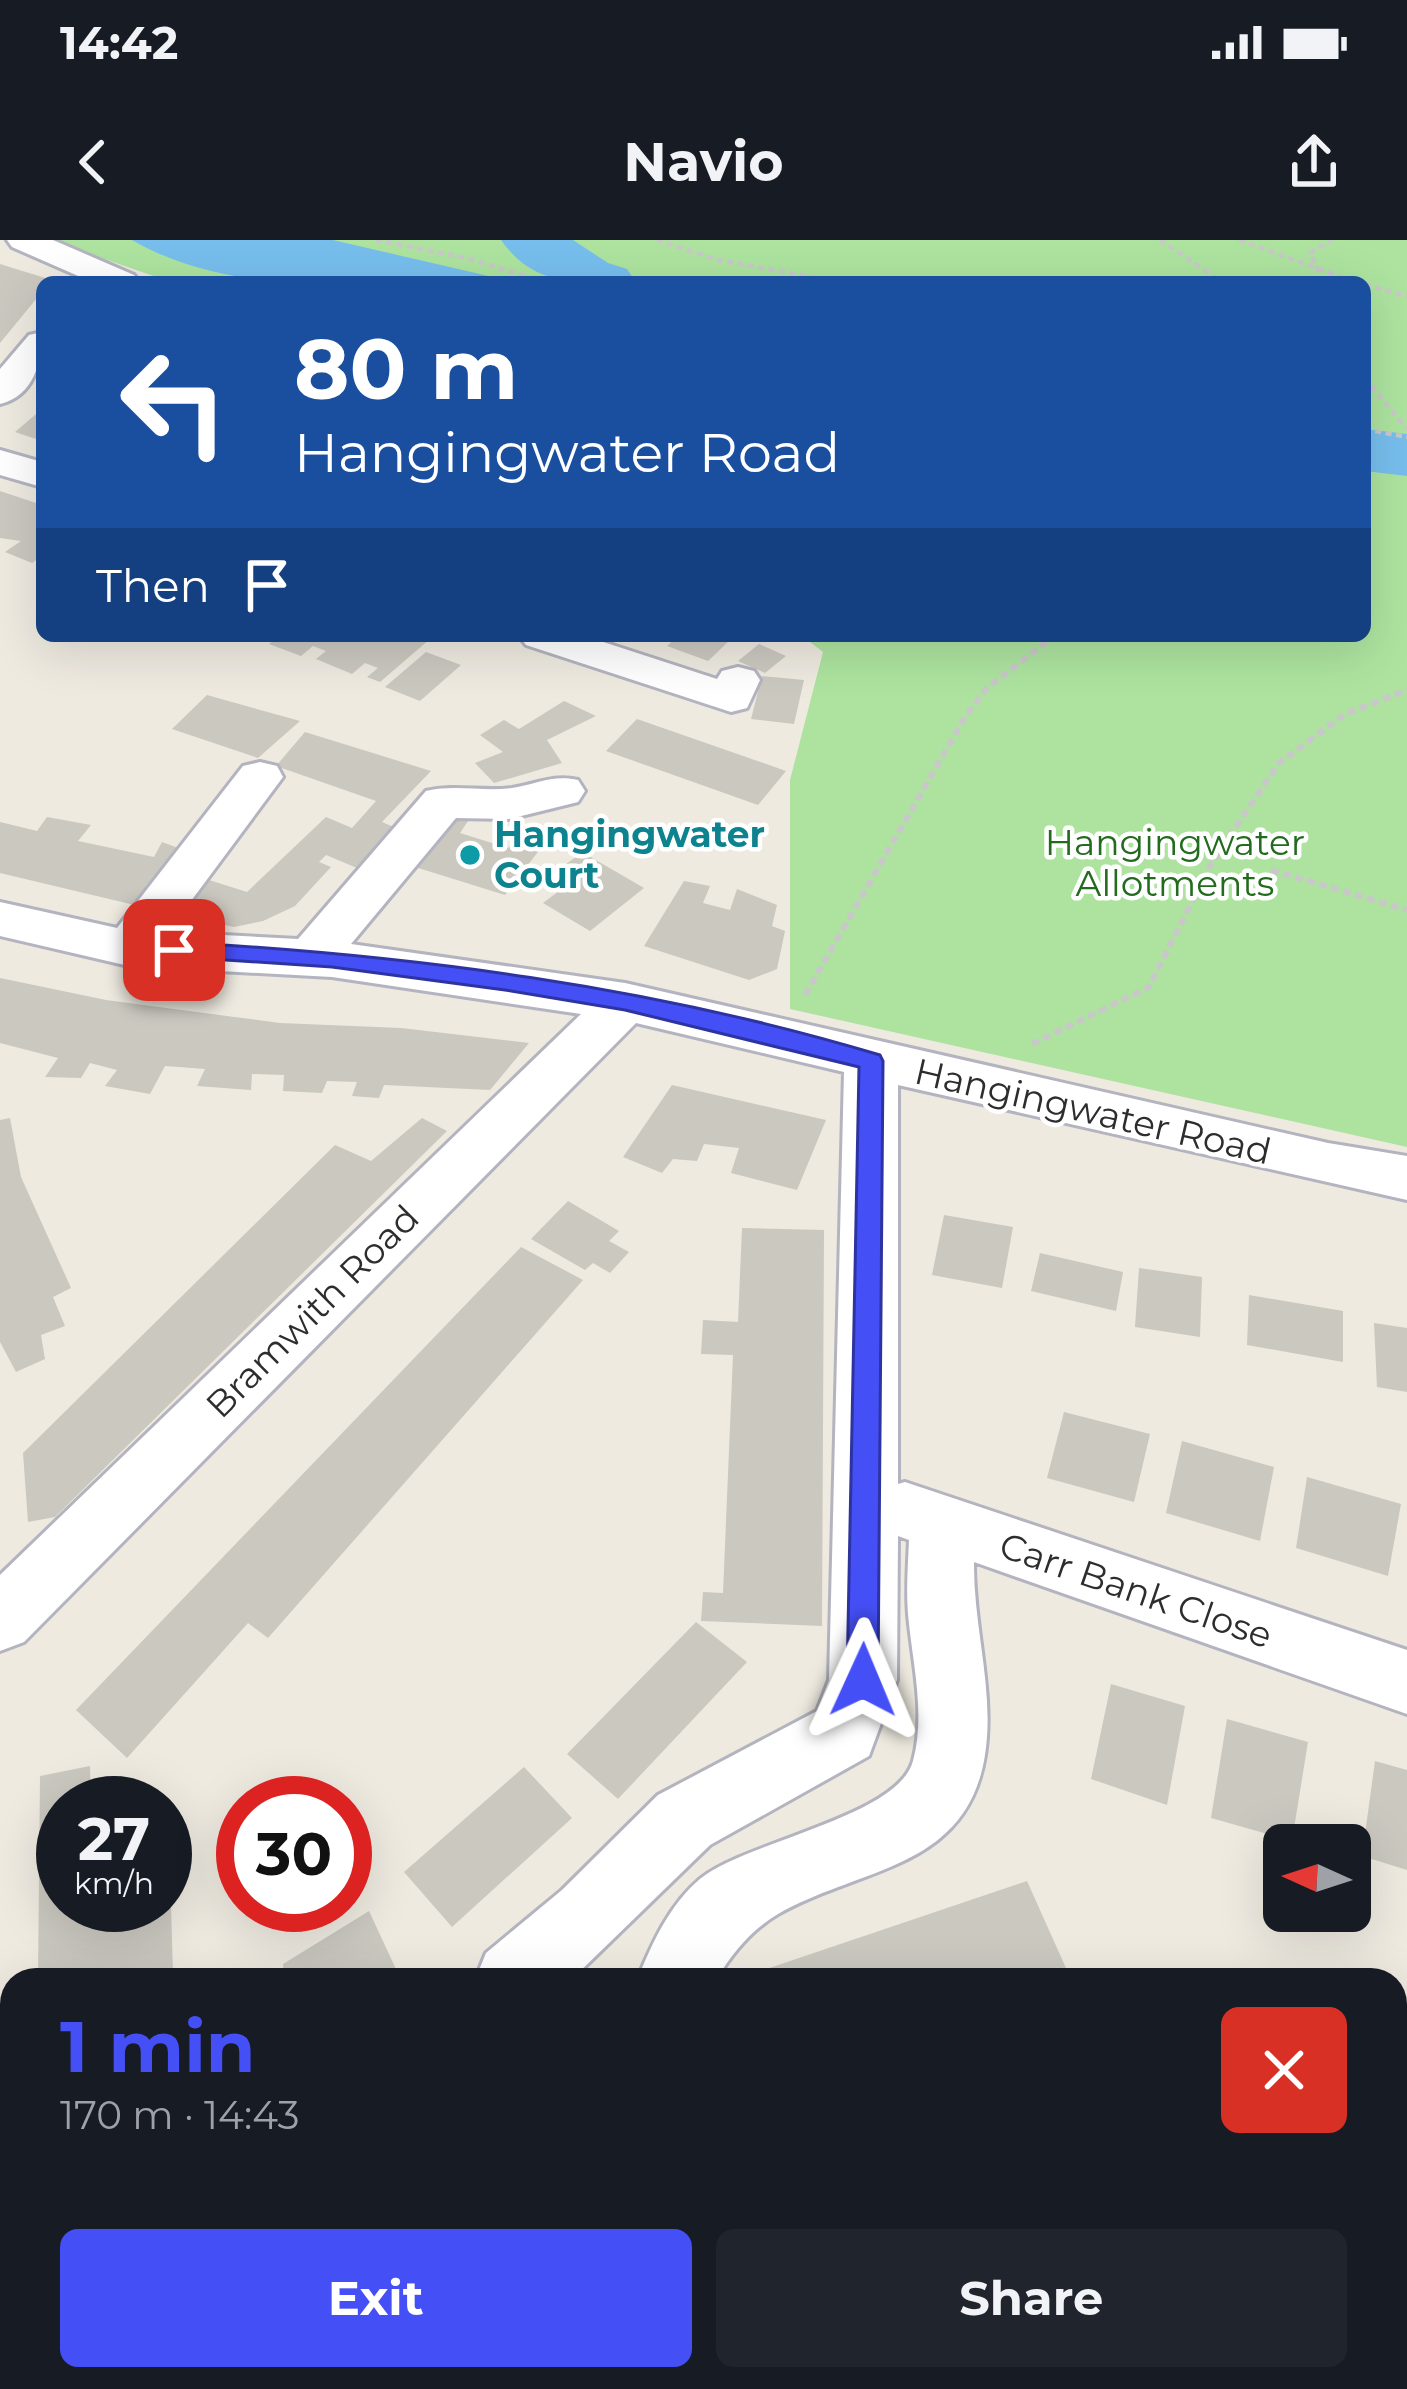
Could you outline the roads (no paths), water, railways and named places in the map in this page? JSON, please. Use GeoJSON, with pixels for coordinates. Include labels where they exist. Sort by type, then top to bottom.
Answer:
{"type":"FeatureCollection","features":[{"type":"Feature","properties":{"kind":"street"},"geometry":{"type":"LineString","coordinates":[[24,240],[102,276]]}},
{"type":"Feature","properties":{"kind":"street"},"geometry":{"type":"LineString","coordinates":[[0,393],[36,350]]}},
{"type":"Feature","properties":{"kind":"street"},"geometry":{"type":"LineString","coordinates":[[0,462],[36,474]]}},
{"type":"Feature","properties":{"kind":"street"},"geometry":{"type":"LineString","coordinates":[[559,642],[731,698],[738,680]]}},
{"type":"Feature","properties":{"kind":"street"},"geometry":{"type":"LineString","coordinates":[[129,948],[260,777]]}},
{"type":"Feature","properties":{"kind":"street"},"geometry":{"type":"LineString","coordinates":[[311,958],[443,802],[509,805],[561,790]]}},
{"type":"Feature","properties":{"kind":"street","name":"Hangingwater Road"},"geometry":{"type":"LineString","coordinates":[[0,920],[129,948],[311,958],[625,1002],[1012,1093],[1407,1178]]}},
{"type":"Feature","properties":{"kind":"street","name":"Bramwith Road"},"geometry":{"type":"LineString","coordinates":[[0,1620],[625,1002]]}},
{"type":"Feature","properties":{"kind":"street"},"geometry":{"type":"LineString","coordinates":[[528,1968],[588,1916],[684,1820],[844,1733],[863,1680],[871,1061]]}},
{"type":"Feature","properties":{"kind":"street","name":"Carr Bank Close"},"geometry":{"type":"LineString","coordinates":[[866,1495],[1407,1682]]}},
{"type":"Feature","properties":{"kind":"street"},"geometry":{"type":"LineString","coordinates":[[681,1968],[728,1903],[787,1872],[914,1819],[944,1783],[955,1718],[941,1610],[942,1524]]}},
{"type":"Feature","properties":{"kind":"water"},"geometry":{"type":"Polygon","coordinates":[[[132,240],[333,240],[488,276],[238,276],[174,260],[132,240]]]}},
{"type":"Feature","properties":{"kind":"waterway"},"geometry":{"type":"LineString","coordinates":[[532,240],[586,276]]}},
{"type":"Feature","properties":{"kind":"waterway"},"geometry":{"type":"LineString","coordinates":[[1371,451],[1407,455]]}},
{"type":"Feature","properties":{"kind":"place","name":"Hangingwater Court"},"geometry":{"type":"Point","coordinates":[470,855]}},
{"type":"Feature","properties":{"kind":"park label","name":"Hangingwater Allotments"},"geometry":{"type":"Point","coordinates":[1175,862]}}]}
